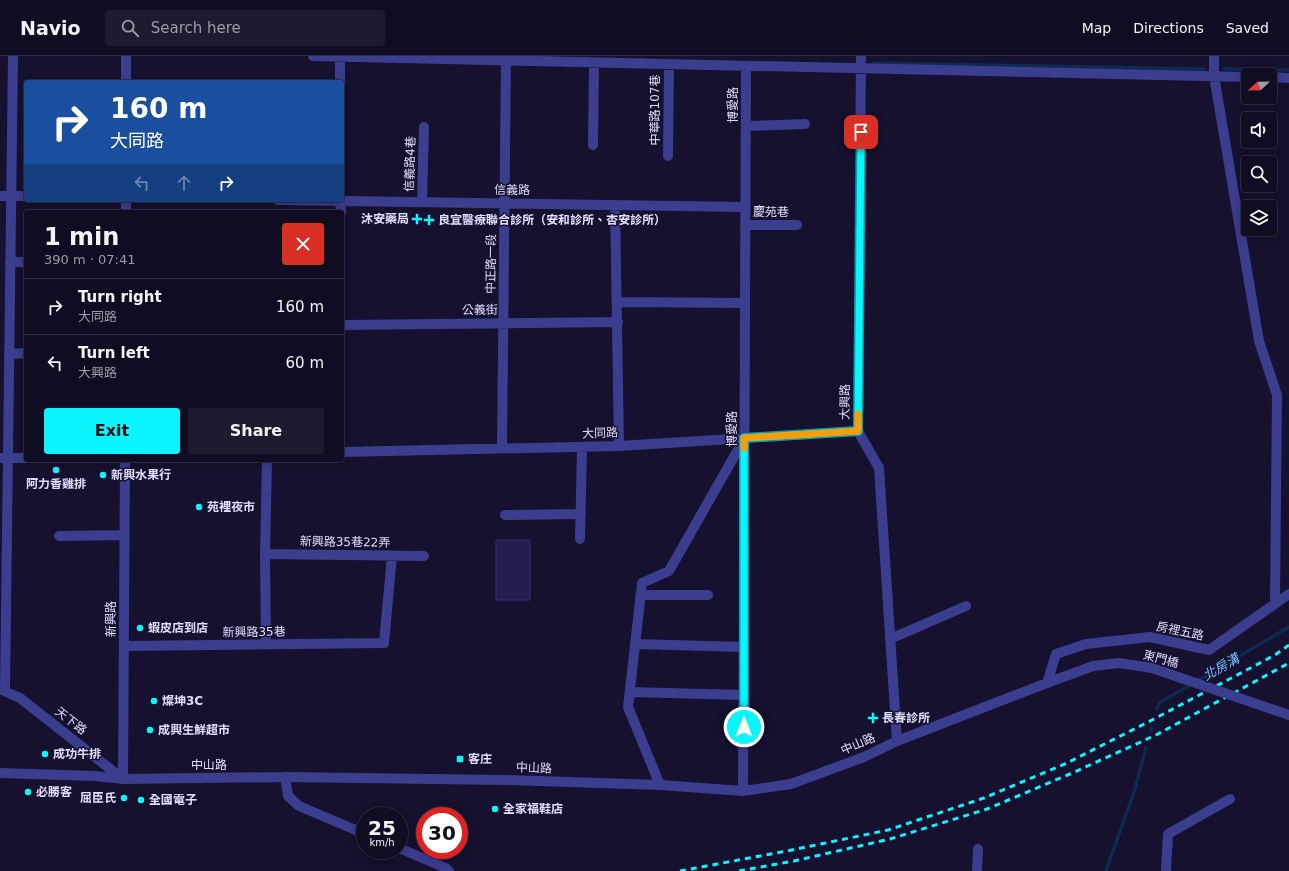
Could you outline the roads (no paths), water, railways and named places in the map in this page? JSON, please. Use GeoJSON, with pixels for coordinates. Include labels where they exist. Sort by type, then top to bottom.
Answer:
{"type":"FeatureCollection","features":[{"type":"Feature","properties":{"kind":"street"},"geometry":{"type":"LineString","coordinates":[[2,690],[4,458],[9,354],[13,56]]}},
{"type":"Feature","properties":{"kind":"street"},"geometry":{"type":"LineString","coordinates":[[126,56],[126,80]]}},
{"type":"Feature","properties":{"kind":"street"},"geometry":{"type":"LineString","coordinates":[[313,56],[506,58],[594,63],[1241,77]]}},
{"type":"Feature","properties":{"kind":"street","name":"大興路"},"geometry":{"type":"LineString","coordinates":[[861,56],[858,431],[879,468],[897,741]]}},
{"type":"Feature","properties":{"kind":"street"},"geometry":{"type":"LineString","coordinates":[[1214,56],[1214,76],[1259,341],[1277,395],[1275,602]]}},
{"type":"Feature","properties":{"kind":"street"},"geometry":{"type":"LineString","coordinates":[[340,57],[340,80]]}},
{"type":"Feature","properties":{"kind":"street","name":"中正路一段"},"geometry":{"type":"LineString","coordinates":[[502,448],[506,58]]}},
{"type":"Feature","properties":{"kind":"street"},"geometry":{"type":"LineString","coordinates":[[593,145],[594,63]]}},
{"type":"Feature","properties":{"kind":"street","name":"中華路107巷"},"geometry":{"type":"LineString","coordinates":[[668,156],[669,64]]}},
{"type":"Feature","properties":{"kind":"street","name":"博愛路"},"geometry":{"type":"LineString","coordinates":[[743,791],[746,66]]}},
{"type":"Feature","properties":{"kind":"street"},"geometry":{"type":"LineString","coordinates":[[1277,77],[1289,78]]}},
{"type":"Feature","properties":{"kind":"street"},"geometry":{"type":"LineString","coordinates":[[746,126],[805,124]]}},
{"type":"Feature","properties":{"kind":"street","name":"信義路4巷"},"geometry":{"type":"LineString","coordinates":[[422,202],[424,127]]}},
{"type":"Feature","properties":{"kind":"street"},"geometry":{"type":"LineString","coordinates":[[0,196],[24,196]]}},
{"type":"Feature","properties":{"kind":"street","name":"信義路"},"geometry":{"type":"LineString","coordinates":[[344,200],[746,207]]}},
{"type":"Feature","properties":{"kind":"street"},"geometry":{"type":"LineString","coordinates":[[615,205],[620,446]]}},
{"type":"Feature","properties":{"kind":"street","name":"慶苑巷"},"geometry":{"type":"LineString","coordinates":[[745,225],[797,225]]}},
{"type":"Feature","properties":{"kind":"street"},"geometry":{"type":"LineString","coordinates":[[10,262],[24,262]]}},
{"type":"Feature","properties":{"kind":"street"},"geometry":{"type":"LineString","coordinates":[[617,302],[745,303]]}},
{"type":"Feature","properties":{"kind":"street","name":"公義街"},"geometry":{"type":"LineString","coordinates":[[344,325],[618,322]]}},
{"type":"Feature","properties":{"kind":"street"},"geometry":{"type":"LineString","coordinates":[[9,354],[24,353]]}},
{"type":"Feature","properties":{"kind":"street","name":"大同路"},"geometry":{"type":"LineString","coordinates":[[344,452],[620,446],[858,431]]}},
{"type":"Feature","properties":{"kind":"street"},"geometry":{"type":"LineString","coordinates":[[660,785],[628,707],[642,583],[669,571],[744,438]]}},
{"type":"Feature","properties":{"kind":"street"},"geometry":{"type":"LineString","coordinates":[[580,539],[582,447]]}},
{"type":"Feature","properties":{"kind":"street"},"geometry":{"type":"LineString","coordinates":[[4,458],[24,458]]}},
{"type":"Feature","properties":{"kind":"street","name":"新興路"},"geometry":{"type":"LineString","coordinates":[[123,779],[125,462]]}},
{"type":"Feature","properties":{"kind":"street"},"geometry":{"type":"LineString","coordinates":[[266,644],[265,554],[267,462]]}},
{"type":"Feature","properties":{"kind":"street"},"geometry":{"type":"LineString","coordinates":[[505,515],[580,514]]}},
{"type":"Feature","properties":{"kind":"street"},"geometry":{"type":"LineString","coordinates":[[59,536],[124,535]]}},
{"type":"Feature","properties":{"kind":"street","name":"新興路35巷22弄"},"geometry":{"type":"LineString","coordinates":[[265,554],[424,556]]}},
{"type":"Feature","properties":{"kind":"street","name":"新興路35巷"},"geometry":{"type":"LineString","coordinates":[[124,646],[384,643],[392,556]]}},
{"type":"Feature","properties":{"kind":"street","name":"房裡五路"},"geometry":{"type":"LineString","coordinates":[[1047,683],[1056,654],[1086,644],[1150,637],[1209,650],[1275,602],[1289,594]]}},
{"type":"Feature","properties":{"kind":"street"},"geometry":{"type":"LineString","coordinates":[[641,595],[708,595]]}},
{"type":"Feature","properties":{"kind":"street"},"geometry":{"type":"LineString","coordinates":[[890,639],[966,606]]}},
{"type":"Feature","properties":{"kind":"street"},"geometry":{"type":"LineString","coordinates":[[635,644],[744,648]]}},
{"type":"Feature","properties":{"kind":"street","name":"東門橋"},"geometry":{"type":"LineString","coordinates":[[1047,683],[1093,666],[1119,663],[1152,668],[1289,715]]}},
{"type":"Feature","properties":{"kind":"street","name":"中山路"},"geometry":{"type":"LineString","coordinates":[[0,773],[95,776],[123,779],[285,777],[505,780],[660,785],[743,791],[791,784],[864,757],[897,741],[1047,683]]}},
{"type":"Feature","properties":{"kind":"street","name":"天下路"},"geometry":{"type":"LineString","coordinates":[[2,690],[20,698],[123,779]]}},
{"type":"Feature","properties":{"kind":"street"},"geometry":{"type":"LineString","coordinates":[[630,692],[744,695]]}},
{"type":"Feature","properties":{"kind":"street"},"geometry":{"type":"LineString","coordinates":[[285,777],[288,796],[299,806],[356,830]]}},
{"type":"Feature","properties":{"kind":"street"},"geometry":{"type":"LineString","coordinates":[[1166,871],[1168,834],[1230,799]]}},
{"type":"Feature","properties":{"kind":"street"},"geometry":{"type":"LineString","coordinates":[[977,871],[978,849]]}},
{"type":"Feature","properties":{"kind":"street"},"geometry":{"type":"LineString","coordinates":[[408,852],[446,868],[449,871]]}},
{"type":"Feature","properties":{"kind":"waterway"},"geometry":{"type":"LineString","coordinates":[[874,63],[1204,69]]}},
{"type":"Feature","properties":{"kind":"waterway"},"geometry":{"type":"LineString","coordinates":[[1224,69],[1289,70]]}},
{"type":"Feature","properties":{"kind":"waterway","name":"北房溝"},"geometry":{"type":"LineString","coordinates":[[1197,681],[1289,627]]}},
{"type":"Feature","properties":{"kind":"waterway","name":"北房溝"},"geometry":{"type":"LineString","coordinates":[[1157,709],[1159,703],[1192,684]]}},
{"type":"Feature","properties":{"kind":"waterway","name":"北房溝"},"geometry":{"type":"LineString","coordinates":[[1106,871],[1134,792],[1146,748]]}},
{"type":"Feature","properties":{"kind":"railway"},"geometry":{"type":"LineString","coordinates":[[680,871],[888,830],[984,798],[1067,763],[1275,655],[1289,645]]}},
{"type":"Feature","properties":{"kind":"railway"},"geometry":{"type":"LineString","coordinates":[[739,871],[794,861],[890,839],[987,809],[1070,774],[1156,735],[1289,663]]}},
{"type":"Feature","properties":{"kind":"place","name":"沐安藥局"},"geometry":{"type":"Point","coordinates":[417,219]}},
{"type":"Feature","properties":{"kind":"place","name":"良宜醫療聯合診所（安和診所、杏安診所）"},"geometry":{"type":"Point","coordinates":[429,220]}},
{"type":"Feature","properties":{"kind":"place","name":"阿力香雞排"},"geometry":{"type":"Point","coordinates":[56,470]}},
{"type":"Feature","properties":{"kind":"place","name":"新興水果行"},"geometry":{"type":"Point","coordinates":[103,475]}},
{"type":"Feature","properties":{"kind":"place","name":"苑裡夜市"},"geometry":{"type":"Point","coordinates":[199,507]}},
{"type":"Feature","properties":{"kind":"place","name":"蝦皮店到店"},"geometry":{"type":"Point","coordinates":[140,628]}},
{"type":"Feature","properties":{"kind":"place","name":"燦坤3C"},"geometry":{"type":"Point","coordinates":[154,701]}},
{"type":"Feature","properties":{"kind":"place","name":"長春診所"},"geometry":{"type":"Point","coordinates":[873,718]}},
{"type":"Feature","properties":{"kind":"place","name":"成興生鮮超市"},"geometry":{"type":"Point","coordinates":[150,730]}},
{"type":"Feature","properties":{"kind":"place","name":"成功牛排"},"geometry":{"type":"Point","coordinates":[45,754]}},
{"type":"Feature","properties":{"kind":"place","name":"客庄"},"geometry":{"type":"Point","coordinates":[460,759]}},
{"type":"Feature","properties":{"kind":"place","name":"必勝客"},"geometry":{"type":"Point","coordinates":[28,792]}},
{"type":"Feature","properties":{"kind":"place","name":"屈臣氏"},"geometry":{"type":"Point","coordinates":[124,798]}},
{"type":"Feature","properties":{"kind":"place","name":"全國電子"},"geometry":{"type":"Point","coordinates":[141,800]}},
{"type":"Feature","properties":{"kind":"place","name":"全家福鞋店"},"geometry":{"type":"Point","coordinates":[495,809]}}]}
